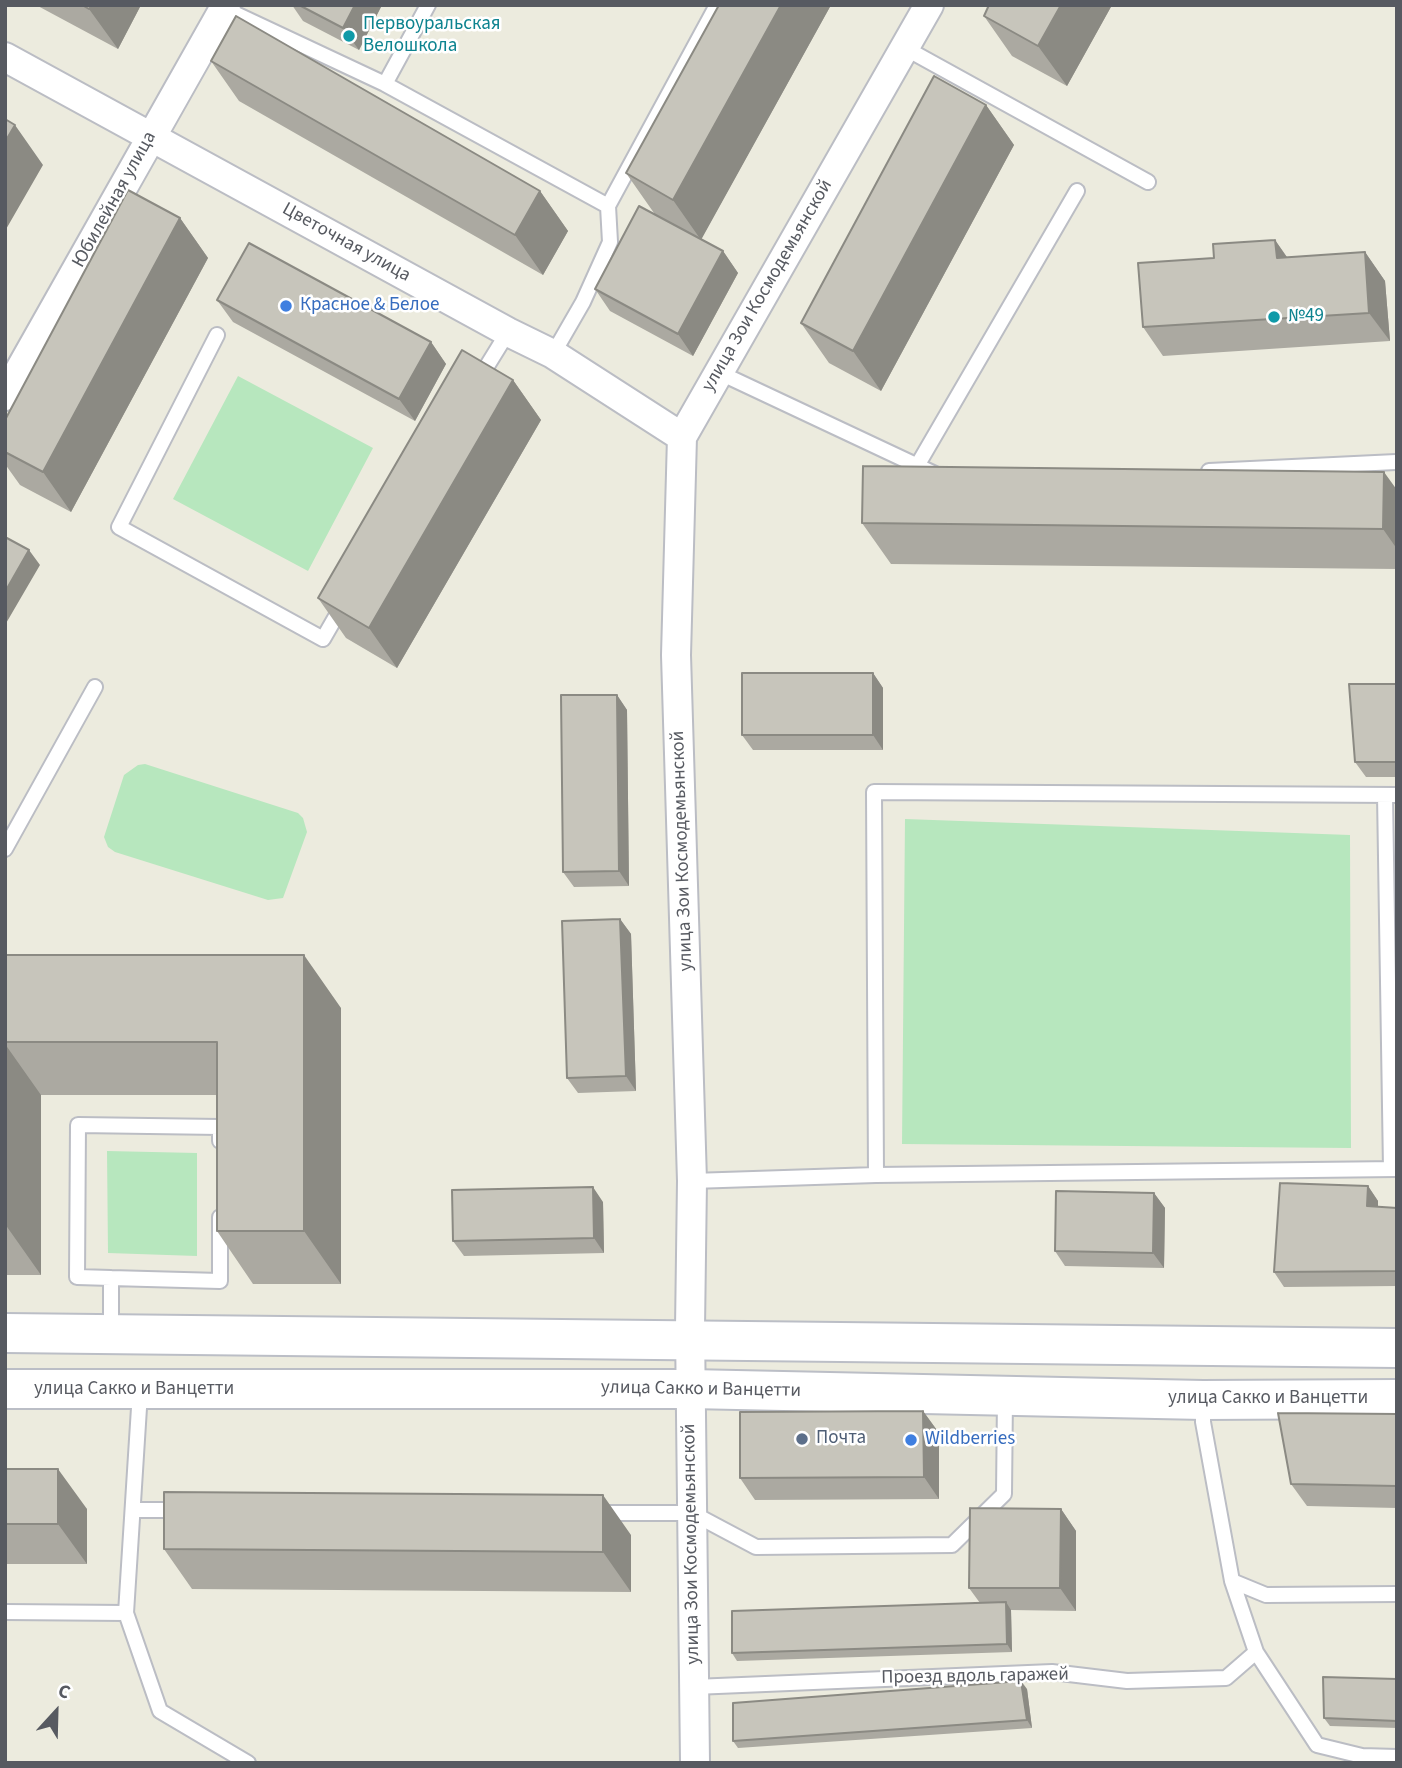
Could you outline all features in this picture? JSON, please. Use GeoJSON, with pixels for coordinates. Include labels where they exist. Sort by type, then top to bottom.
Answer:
{"type":"FeatureCollection","features":[{"type":"Feature","properties":{"kind":"street","name":"улица Зои Космодемьянской"},"geometry":{"type":"LineString","coordinates":[[695,1763],[690,1389],[692,1181],[676,655],[681,438],[929,5]]}},
{"type":"Feature","properties":{"kind":"street","name":"Юбилейная улица"},"geometry":{"type":"LineString","coordinates":[[5,396],[223,6]]}},
{"type":"Feature","properties":{"kind":"street","name":"Цветочная улица"},"geometry":{"type":"LineString","coordinates":[[6,60],[553,354],[681,438]]}},
{"type":"Feature","properties":{"kind":"street"},"geometry":{"type":"LineString","coordinates":[[5,1333],[1397,1348]]}},
{"type":"Feature","properties":{"kind":"street"},"geometry":{"type":"LineString","coordinates":[[126,1336],[140,1391]]}},
{"type":"Feature","properties":{"kind":"street"},"geometry":{"type":"LineString","coordinates":[[1004,1344],[1005,1396]]}},
{"type":"Feature","properties":{"kind":"street","name":"улица Сакко и Ванцетти"},"geometry":{"type":"LineString","coordinates":[[5,1390],[690,1389],[1203,1400],[1397,1399]]}},
{"type":"Feature","properties":{"kind":"lane"},"geometry":{"type":"LineString","coordinates":[[385,84],[428,5]]}},
{"type":"Feature","properties":{"kind":"lane"},"geometry":{"type":"LineString","coordinates":[[553,354],[583,302],[610,242],[608,206],[717,5]]}},
{"type":"Feature","properties":{"kind":"lane"},"geometry":{"type":"LineString","coordinates":[[223,6],[385,84],[608,206]]}},
{"type":"Feature","properties":{"kind":"lane"},"geometry":{"type":"LineString","coordinates":[[905,48],[1148,182]]}},
{"type":"Feature","properties":{"kind":"lane"},"geometry":{"type":"LineString","coordinates":[[917,466],[1077,191]]}},
{"type":"Feature","properties":{"kind":"lane"},"geometry":{"type":"LineString","coordinates":[[472,391],[508,332]]}},
{"type":"Feature","properties":{"kind":"lane"},"geometry":{"type":"LineString","coordinates":[[217,335],[119,527],[323,639],[351,592]]}},
{"type":"Feature","properties":{"kind":"lane"},"geometry":{"type":"LineString","coordinates":[[718,372],[946,479]]}},
{"type":"Feature","properties":{"kind":"lane"},"geometry":{"type":"LineString","coordinates":[[1190,472],[1396,461]]}},
{"type":"Feature","properties":{"kind":"lane"},"geometry":{"type":"LineString","coordinates":[[5,849],[95,687]]}},
{"type":"Feature","properties":{"kind":"lane"},"geometry":{"type":"LineString","coordinates":[[692,1181],[876,1175],[1394,1169],[1391,795],[874,792],[876,1175]]}},
{"type":"Feature","properties":{"kind":"lane"},"geometry":{"type":"LineString","coordinates":[[220,1155],[220,1127],[78,1125],[77,1277],[220,1281],[220,1197]]}},
{"type":"Feature","properties":{"kind":"lane"},"geometry":{"type":"LineString","coordinates":[[111,1278],[126,1336]]}},
{"type":"Feature","properties":{"kind":"lane"},"geometry":{"type":"LineString","coordinates":[[140,1391],[126,1613],[160,1711],[248,1763]]}},
{"type":"Feature","properties":{"kind":"lane"},"geometry":{"type":"LineString","coordinates":[[580,1513],[692,1513],[756,1547],[952,1545],[1004,1494],[1005,1396]]}},
{"type":"Feature","properties":{"kind":"lane"},"geometry":{"type":"LineString","coordinates":[[1203,1400],[1203,1422],[1232,1581],[1256,1652],[1317,1745],[1362,1756],[1397,1757]]}},
{"type":"Feature","properties":{"kind":"lane"},"geometry":{"type":"LineString","coordinates":[[134,1510],[203,1510]]}},
{"type":"Feature","properties":{"kind":"lane"},"geometry":{"type":"LineString","coordinates":[[1232,1581],[1266,1595],[1397,1594]]}},
{"type":"Feature","properties":{"kind":"lane"},"geometry":{"type":"LineString","coordinates":[[5,1612],[126,1613]]}},
{"type":"Feature","properties":{"kind":"lane","name":"Проезд вдоль гаражей"},"geometry":{"type":"LineString","coordinates":[[694,1687],[1052,1672],[1127,1681],[1226,1678],[1256,1652]]}},
{"type":"Feature","properties":{"kind":"green space"},"geometry":{"type":"Polygon","coordinates":[[[238,376],[373,448],[308,571],[173,499],[238,376]]]}},
{"type":"Feature","properties":{"kind":"green space"},"geometry":{"type":"Polygon","coordinates":[[[145,764],[298,813],[303,818],[307,832],[283,898],[268,900],[115,852],[108,847],[104,837],[124,775],[138,765],[145,764]]]}},
{"type":"Feature","properties":{"kind":"green space"},"geometry":{"type":"Polygon","coordinates":[[[905,819],[1350,835],[1351,1148],[902,1144],[905,819]]]}},
{"type":"Feature","properties":{"kind":"green space"},"geometry":{"type":"Polygon","coordinates":[[[107,1151],[197,1153],[197,1256],[108,1253],[107,1151]]]}},
{"type":"Feature","properties":{"kind":"building"},"geometry":{"type":"Polygon","coordinates":[[[299,5],[355,5],[343,28],[299,5]]]}},
{"type":"Feature","properties":{"kind":"building"},"geometry":{"type":"Polygon","coordinates":[[[719,5],[781,5],[673,200],[626,173],[719,5]]]}},
{"type":"Feature","properties":{"kind":"building"},"geometry":{"type":"Polygon","coordinates":[[[989,5],[1061,5],[1038,46],[984,16],[989,5]]]}},
{"type":"Feature","properties":{"kind":"building"},"geometry":{"type":"Polygon","coordinates":[[[236,16],[540,191],[515,235],[211,61],[236,16]]]}},
{"type":"Feature","properties":{"kind":"building"},"geometry":{"type":"Polygon","coordinates":[[[934,76],[986,105],[853,351],[801,323],[934,76]]]}},
{"type":"Feature","properties":{"kind":"building"},"geometry":{"type":"Polygon","coordinates":[[[5,119],[15,125],[5,142],[5,119]]]}},
{"type":"Feature","properties":{"kind":"building"},"geometry":{"type":"Polygon","coordinates":[[[128,190],[180,218],[43,472],[5,452],[5,420],[128,190]]]}},
{"type":"Feature","properties":{"kind":"building"},"geometry":{"type":"Polygon","coordinates":[[[639,206],[723,251],[678,334],[595,289],[639,206]]]}},
{"type":"Feature","properties":{"kind":"building"},"geometry":{"type":"Polygon","coordinates":[[[1275,240],[1277,258],[1365,252],[1369,313],[1143,327],[1138,263],[1214,258],[1213,244],[1275,240]]]}},
{"type":"Feature","properties":{"kind":"building"},"geometry":{"type":"Polygon","coordinates":[[[249,243],[431,342],[399,399],[217,300],[249,243]]]}},
{"type":"Feature","properties":{"kind":"building"},"geometry":{"type":"Polygon","coordinates":[[[462,350],[513,380],[369,628],[318,598],[462,350]]]}},
{"type":"Feature","properties":{"kind":"building"},"geometry":{"type":"Polygon","coordinates":[[[863,466],[1384,472],[1383,529],[862,523],[863,466]]]}},
{"type":"Feature","properties":{"kind":"building"},"geometry":{"type":"Polygon","coordinates":[[[5,537],[29,550],[5,592],[5,537]]]}},
{"type":"Feature","properties":{"kind":"building"},"geometry":{"type":"Polygon","coordinates":[[[742,673],[873,673],[873,735],[742,735],[742,673]]]}},
{"type":"Feature","properties":{"kind":"building"},"geometry":{"type":"Polygon","coordinates":[[[1349,684],[1397,684],[1397,762],[1355,762],[1349,684]]]}},
{"type":"Feature","properties":{"kind":"building"},"geometry":{"type":"Polygon","coordinates":[[[561,695],[617,695],[619,871],[563,872],[561,695]]]}},
{"type":"Feature","properties":{"kind":"building"},"geometry":{"type":"Polygon","coordinates":[[[620,919],[626,1076],[567,1078],[562,921],[620,919]]]}},
{"type":"Feature","properties":{"kind":"building"},"geometry":{"type":"Polygon","coordinates":[[[5,955],[304,955],[304,1231],[217,1231],[217,1042],[5,1042],[5,955]]]}},
{"type":"Feature","properties":{"kind":"building"},"geometry":{"type":"Polygon","coordinates":[[[1280,1183],[1368,1186],[1367,1206],[1397,1208],[1397,1271],[1274,1272],[1280,1183]]]}},
{"type":"Feature","properties":{"kind":"building"},"geometry":{"type":"Polygon","coordinates":[[[593,1187],[594,1238],[453,1241],[452,1190],[593,1187]]]}},
{"type":"Feature","properties":{"kind":"building"},"geometry":{"type":"Polygon","coordinates":[[[1056,1191],[1154,1193],[1153,1253],[1055,1251],[1056,1191]]]}},
{"type":"Feature","properties":{"kind":"building"},"geometry":{"type":"Polygon","coordinates":[[[923,1411],[924,1477],[740,1478],[740,1412],[923,1411]]]}},
{"type":"Feature","properties":{"kind":"building"},"geometry":{"type":"Polygon","coordinates":[[[1278,1413],[1397,1414],[1397,1486],[1291,1484],[1278,1413]]]}},
{"type":"Feature","properties":{"kind":"building"},"geometry":{"type":"Polygon","coordinates":[[[5,1469],[58,1469],[58,1524],[5,1524],[5,1469]]]}},
{"type":"Feature","properties":{"kind":"building"},"geometry":{"type":"Polygon","coordinates":[[[164,1492],[603,1495],[603,1552],[164,1549],[164,1492]]]}},
{"type":"Feature","properties":{"kind":"building"},"geometry":{"type":"Polygon","coordinates":[[[970,1508],[1061,1509],[1060,1588],[969,1588],[970,1508]]]}},
{"type":"Feature","properties":{"kind":"building"},"geometry":{"type":"Polygon","coordinates":[[[1006,1602],[1007,1644],[732,1653],[732,1611],[1006,1602]]]}},
{"type":"Feature","properties":{"kind":"building"},"geometry":{"type":"Polygon","coordinates":[[[1323,1677],[1397,1679],[1397,1721],[1324,1718],[1323,1677]]]}},
{"type":"Feature","properties":{"kind":"building"},"geometry":{"type":"Polygon","coordinates":[[[1021,1681],[1027,1720],[733,1741],[733,1703],[1021,1681]]]}},
{"type":"Feature","properties":{"kind":"place","name":"Первоуральская Велошкола"},"geometry":{"type":"Point","coordinates":[349,36]}},
{"type":"Feature","properties":{"kind":"place","name":"Красное & Белое"},"geometry":{"type":"Point","coordinates":[286,306]}},
{"type":"Feature","properties":{"kind":"place","name":"№49"},"geometry":{"type":"Point","coordinates":[1274,317]}},
{"type":"Feature","properties":{"kind":"place","name":"Почта"},"geometry":{"type":"Point","coordinates":[802,1439]}},
{"type":"Feature","properties":{"kind":"place","name":"Wildberries"},"geometry":{"type":"Point","coordinates":[911,1440]}}]}
